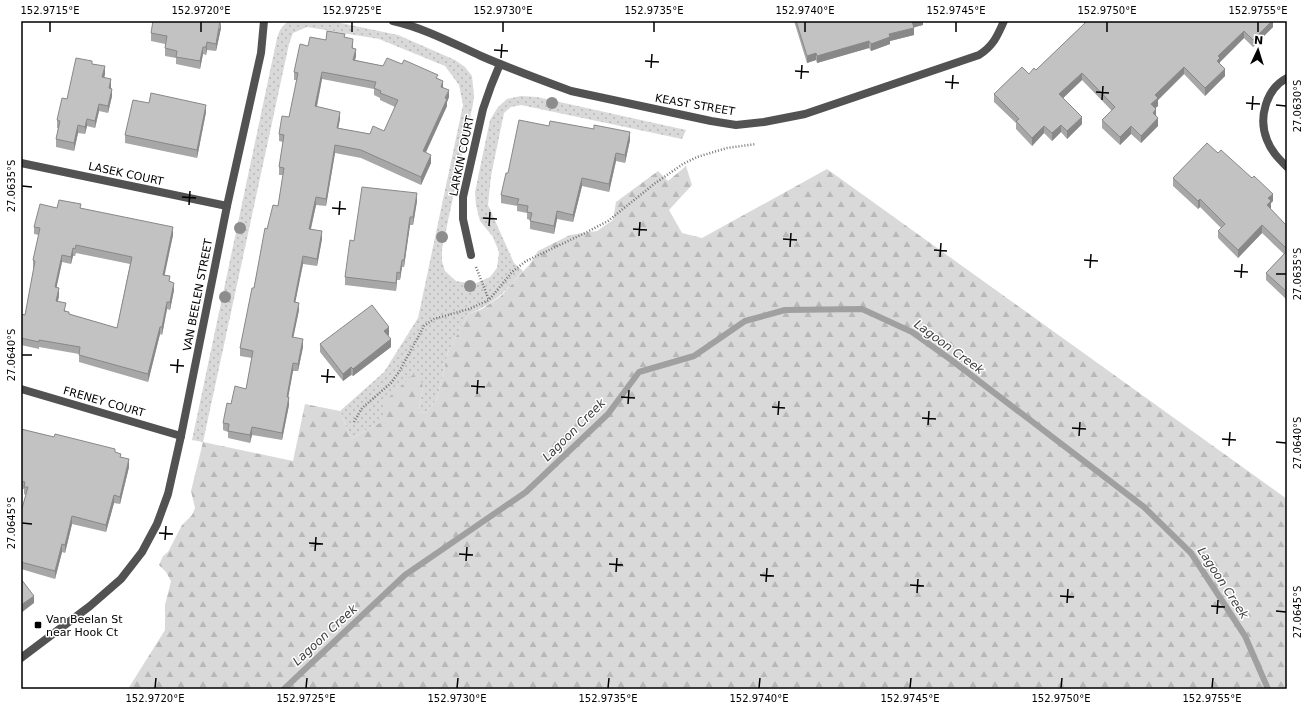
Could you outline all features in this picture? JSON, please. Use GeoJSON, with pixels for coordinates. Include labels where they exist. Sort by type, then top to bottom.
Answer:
{"type":"FeatureCollection","features":[{"type":"Feature","properties":{"kind":"street","name":"VAN BEELEN STREET"},"geometry":{"type":"LineString","coordinates":[[21,658],[90,606],[121,579],[142,552],[157,524],[168,494],[181,436],[227,206],[261,53],[264,21]]}},
{"type":"Feature","properties":{"kind":"street","name":"KEAST STREET"},"geometry":{"type":"LineString","coordinates":[[393,21],[411,25],[500,64],[571,92],[736,125],[764,122],[805,114],[979,54],[989,48],[995,41],[1004,21]]}},
{"type":"Feature","properties":{"kind":"street","name":"LARKIN COURT"},"geometry":{"type":"LineString","coordinates":[[471,255],[463,218],[463,197],[490,86],[500,64]]}},
{"type":"Feature","properties":{"kind":"street"},"geometry":{"type":"LineString","coordinates":[[1287,78],[1283,80],[1270,94],[1264,111],[1263,125],[1266,139],[1275,155],[1287,167]]}},
{"type":"Feature","properties":{"kind":"street","name":"LASEK COURT"},"geometry":{"type":"LineString","coordinates":[[21,164],[227,206]]}},
{"type":"Feature","properties":{"kind":"street","name":"FRENEY COURT"},"geometry":{"type":"LineString","coordinates":[[21,389],[181,436]]}},
{"type":"Feature","properties":{"kind":"path"},"geometry":{"type":"LineString","coordinates":[[354,422],[362,408],[390,384],[399,372],[424,326],[434,319],[469,309],[489,300],[512,272],[526,261],[608,221],[654,184],[683,164],[710,152],[756,144]]}},
{"type":"Feature","properties":{"kind":"path"},"geometry":{"type":"LineString","coordinates":[[471,255],[489,300]]}},
{"type":"Feature","properties":{"kind":"green space"},"geometry":{"type":"Polygon","coordinates":[[[289,21],[331,21],[398,35],[455,60],[465,67],[472,76],[474,96],[473,104],[442,249],[442,261],[445,271],[456,281],[474,284],[490,277],[497,268],[499,252],[493,237],[480,221],[476,205],[475,192],[490,120],[498,107],[507,99],[521,96],[537,97],[686,130],[682,139],[521,105],[511,107],[504,113],[491,176],[488,205],[514,263],[523,271],[492,302],[468,314],[448,352],[437,399],[425,413],[418,411],[423,388],[383,421],[351,439],[340,411],[384,372],[418,318],[463,105],[459,85],[445,66],[379,39],[307,27],[293,33],[289,44],[203,442],[192,440],[277,39],[281,28],[289,21]]]}},
{"type":"Feature","properties":{"kind":"green space"},"geometry":{"type":"Polygon","coordinates":[[[686,166],[692,185],[669,210],[682,233],[702,238],[827,169],[1287,499],[1287,689],[128,689],[165,630],[165,605],[171,581],[166,572],[159,565],[163,556],[168,552],[182,525],[192,515],[195,508],[191,491],[203,442],[293,461],[305,404],[340,411],[351,439],[383,421],[384,402],[418,370],[423,388],[418,411],[425,413],[437,399],[448,352],[468,314],[482,309],[501,296],[530,264],[538,251],[570,235],[597,231],[613,220],[616,202],[658,171],[668,181],[686,166]]]}},
{"type":"Feature","properties":{"kind":"building"},"geometry":{"type":"Polygon","coordinates":[[[153,21],[220,21],[216,44],[207,42],[206,47],[203,47],[200,61],[176,57],[177,51],[165,48],[167,36],[151,33],[153,21]]]}},
{"type":"Feature","properties":{"kind":"building"},"geometry":{"type":"Polygon","coordinates":[[[796,21],[912,21],[914,28],[889,34],[890,37],[871,44],[869,41],[817,56],[816,53],[807,56],[796,21]]]}},
{"type":"Feature","properties":{"kind":"building"},"geometry":{"type":"Polygon","coordinates":[[[1086,21],[1272,21],[1253,40],[1244,31],[1218,56],[1220,58],[1217,61],[1225,69],[1205,88],[1184,67],[1155,95],[1158,98],[1151,104],[1156,109],[1153,113],[1158,118],[1141,136],[1131,126],[1120,137],[1102,120],[1115,107],[1082,73],[1059,94],[1082,117],[1067,131],[1061,125],[1052,133],[1044,126],[1032,138],[1016,121],[1019,119],[994,94],[1022,67],[1029,74],[1034,68],[1036,70],[1086,21]]]}},
{"type":"Feature","properties":{"kind":"building"},"geometry":{"type":"Polygon","coordinates":[[[327,31],[345,34],[344,37],[353,39],[352,48],[356,49],[353,60],[383,66],[387,58],[402,64],[404,60],[438,75],[436,78],[443,81],[441,87],[449,90],[445,98],[447,99],[423,151],[431,155],[421,177],[361,150],[335,145],[326,199],[316,197],[309,229],[322,231],[317,259],[303,256],[294,302],[299,303],[292,337],[303,339],[298,364],[293,363],[287,397],[289,397],[282,433],[252,427],[250,435],[228,431],[229,424],[223,423],[227,403],[231,404],[235,386],[246,389],[253,351],[240,348],[252,288],[254,288],[265,228],[267,229],[273,205],[278,206],[284,168],[279,167],[284,135],[279,134],[282,116],[289,117],[298,73],[294,72],[300,44],[308,46],[310,37],[326,40],[327,31]],[[322,72],[315,106],[340,112],[337,128],[370,134],[373,126],[384,131],[398,100],[380,93],[381,91],[374,88],[376,82],[322,72]]]}},
{"type":"Feature","properties":{"kind":"building"},"geometry":{"type":"Polygon","coordinates":[[[76,58],[92,61],[92,64],[105,66],[102,77],[111,79],[109,88],[112,89],[108,106],[99,104],[95,121],[87,119],[85,127],[78,125],[74,143],[56,139],[60,121],[57,120],[62,98],[67,99],[76,58]]]}},
{"type":"Feature","properties":{"kind":"building"},"geometry":{"type":"Polygon","coordinates":[[[151,93],[206,105],[197,150],[125,135],[133,100],[149,103],[151,93]]]}},
{"type":"Feature","properties":{"kind":"building"},"geometry":{"type":"Polygon","coordinates":[[[519,120],[549,126],[550,121],[594,129],[594,125],[630,132],[625,155],[616,153],[609,184],[582,178],[573,215],[557,211],[554,226],[530,221],[532,213],[527,212],[528,206],[517,204],[519,199],[501,195],[506,173],[508,173],[519,120]]]}},
{"type":"Feature","properties":{"kind":"building"},"geometry":{"type":"Polygon","coordinates":[[[1207,143],[1218,153],[1221,150],[1252,178],[1254,176],[1273,194],[1268,198],[1271,201],[1267,205],[1287,226],[1287,249],[1262,225],[1238,250],[1218,231],[1225,224],[1200,199],[1198,201],[1173,178],[1207,143]]]}},
{"type":"Feature","properties":{"kind":"building"},"geometry":{"type":"Polygon","coordinates":[[[362,187],[417,193],[413,217],[410,217],[404,260],[402,260],[400,273],[397,272],[396,283],[345,277],[350,240],[354,241],[362,187]]]}},
{"type":"Feature","properties":{"kind":"building"},"geometry":{"type":"Polygon","coordinates":[[[59,200],[81,204],[80,208],[173,227],[163,275],[170,276],[169,281],[174,283],[170,302],[167,302],[162,327],[160,327],[148,374],[79,355],[80,347],[39,340],[39,342],[21,338],[21,314],[25,315],[35,261],[33,260],[40,228],[34,227],[40,204],[57,208],[59,200]],[[76,245],[75,249],[73,248],[71,257],[62,255],[55,287],[59,288],[56,301],[66,303],[64,311],[69,312],[69,314],[117,328],[132,257],[76,245]]]}},
{"type":"Feature","properties":{"kind":"building"},"geometry":{"type":"Polygon","coordinates":[[[1287,251],[1287,292],[1266,273],[1287,251]]]}},
{"type":"Feature","properties":{"kind":"building"},"geometry":{"type":"Polygon","coordinates":[[[372,305],[389,327],[384,331],[391,339],[353,369],[351,367],[343,374],[320,344],[372,305]]]}},
{"type":"Feature","properties":{"kind":"building"},"geometry":{"type":"Polygon","coordinates":[[[21,429],[54,437],[55,434],[115,449],[115,452],[121,454],[120,457],[129,459],[120,497],[114,495],[106,525],[72,516],[65,545],[62,544],[55,571],[21,562],[21,512],[28,487],[24,487],[25,482],[21,481],[21,429]]]}},
{"type":"Feature","properties":{"kind":"building"},"geometry":{"type":"Polygon","coordinates":[[[21,579],[34,596],[21,605],[21,579]]]}},
{"type":"Feature","properties":{"kind":"waterway","name":"Lagoon Creek"},"geometry":{"type":"LineString","coordinates":[[284,689],[405,575],[526,492],[608,414],[639,372],[694,356],[745,321],[785,310],[862,309],[912,332],[950,359],[1144,507],[1191,553],[1245,636],[1268,689]]}},
{"type":"Feature","properties":{"kind":"place","name":"Van Beelan St near Hook Ct"},"geometry":{"type":"Point","coordinates":[38,625]}}]}
